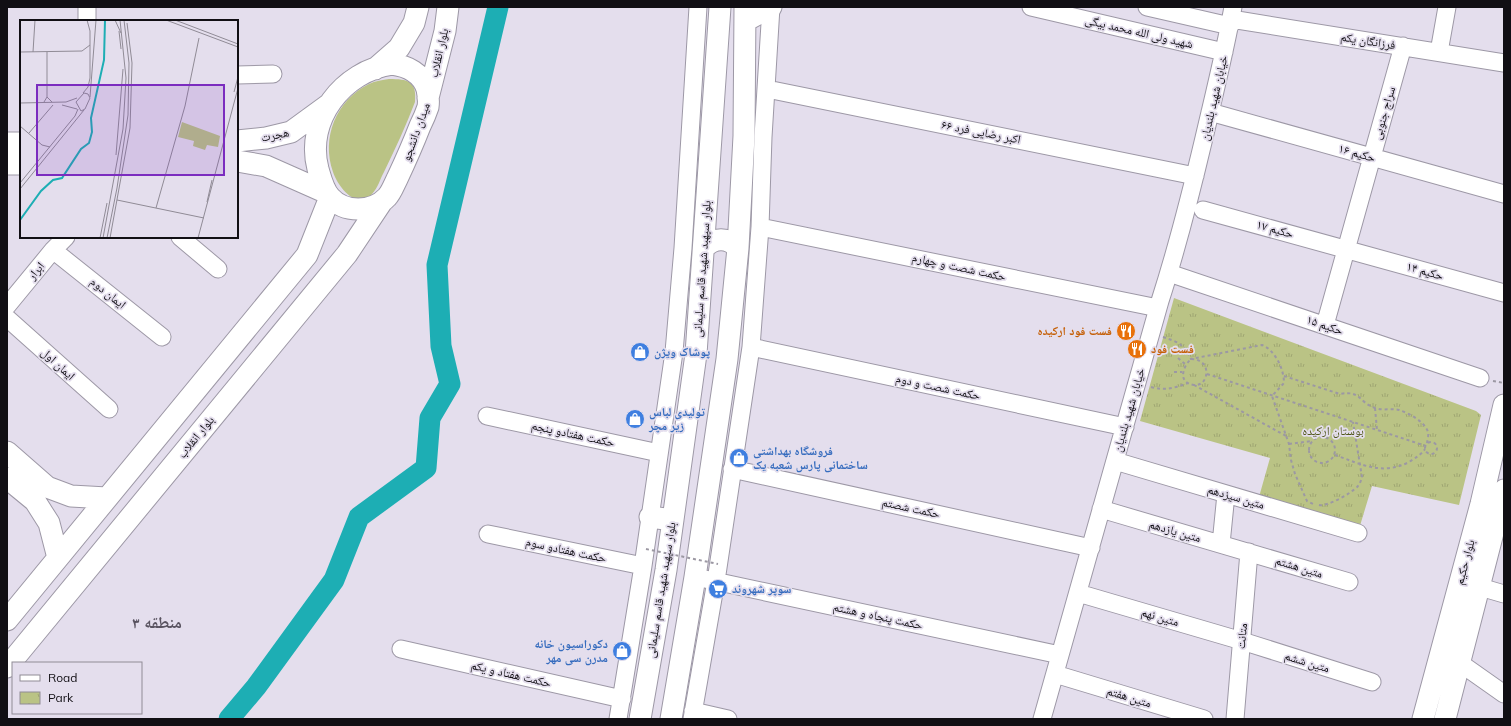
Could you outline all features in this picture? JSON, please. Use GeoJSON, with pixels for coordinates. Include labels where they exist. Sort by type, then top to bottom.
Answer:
{"type":"FeatureCollection","features":[{"type":"Feature","properties":{"kind":"main road"},"geometry":{"type":"LineString","coordinates":[[375,69],[399,48],[414,23],[418,7]]}},
{"type":"Feature","properties":{"kind":"main road","name":"بلوار انقلاب"},"geometry":{"type":"LineString","coordinates":[[428,98],[445,31],[448,7]]}},
{"type":"Feature","properties":{"kind":"main road","name":"بلوار سپهبد شهید قاسم سلیمانی"},"geometry":{"type":"LineString","coordinates":[[640,719],[666,570],[696,354],[720,7]]}},
{"type":"Feature","properties":{"kind":"main road"},"geometry":{"type":"LineString","coordinates":[[671,719],[695,577],[727,359],[740,217],[744,136],[745,14],[771,7]]}},
{"type":"Feature","properties":{"kind":"main road","name":"میدان دانشجو"},"geometry":{"type":"LineString","coordinates":[[329,195],[322,181],[316,162],[316,142],[320,123],[328,105],[341,89],[356,77],[383,65],[401,65],[410,68],[423,80],[427,89],[428,107],[410,153],[388,197],[381,203]]}},
{"type":"Feature","properties":{"kind":"main road","name":"هجرت"},"geometry":{"type":"LineString","coordinates":[[238,141],[266,138],[292,132],[328,105]]}},
{"type":"Feature","properties":{"kind":"main road"},"geometry":{"type":"LineString","coordinates":[[7,143],[20,143]]}},
{"type":"Feature","properties":{"kind":"main road"},"geometry":{"type":"LineString","coordinates":[[238,161],[266,166],[329,195],[346,207],[355,209],[373,207],[381,203]]}},
{"type":"Feature","properties":{"kind":"main road"},"geometry":{"type":"LineString","coordinates":[[7,164],[20,164]]}},
{"type":"Feature","properties":{"kind":"main road"},"geometry":{"type":"LineString","coordinates":[[7,620],[307,256],[329,195]]}},
{"type":"Feature","properties":{"kind":"main road","name":"بلوار انقلاب"},"geometry":{"type":"LineString","coordinates":[[7,667],[347,254],[381,203]]}},
{"type":"Feature","properties":{"kind":"main road"},"geometry":{"type":"LineString","coordinates":[[706,214],[710,218],[722,222],[728,222],[740,217]]}},
{"type":"Feature","properties":{"kind":"main road"},"geometry":{"type":"LineString","coordinates":[[704,248],[711,242],[721,239],[731,242],[738,248]]}},
{"type":"Feature","properties":{"kind":"main road","name":"بلوار حکیم"},"geometry":{"type":"LineString","coordinates":[[1423,719],[1481,504],[1504,405]]}},
{"type":"Feature","properties":{"kind":"main road"},"geometry":{"type":"LineString","coordinates":[[7,452],[41,494],[58,558]]}},
{"type":"Feature","properties":{"kind":"main road"},"geometry":{"type":"LineString","coordinates":[[7,478],[41,494],[107,498]]}},
{"type":"Feature","properties":{"kind":"main road","name":"بلوار حکیم"},"geometry":{"type":"LineString","coordinates":[[1445,719],[1504,490]]}},
{"type":"Feature","properties":{"kind":"main road"},"geometry":{"type":"LineString","coordinates":[[650,517],[673,520]]}},
{"type":"Feature","properties":{"kind":"street"},"geometry":{"type":"LineString","coordinates":[[87,7],[87,20]]}},
{"type":"Feature","properties":{"kind":"street"},"geometry":{"type":"LineString","coordinates":[[618,719],[644,566],[674,352],[683,248],[698,7]]}},
{"type":"Feature","properties":{"kind":"street"},"geometry":{"type":"LineString","coordinates":[[728,719],[692,715],[716,581],[751,347],[760,227],[771,7]]}},
{"type":"Feature","properties":{"kind":"street","name":"شهید ولی الله محمد بیگی"},"geometry":{"type":"LineString","coordinates":[[1031,7],[1224,52]]}},
{"type":"Feature","properties":{"kind":"street"},"geometry":{"type":"LineString","coordinates":[[1147,7],[1231,17]]}},
{"type":"Feature","properties":{"kind":"street"},"geometry":{"type":"LineString","coordinates":[[1439,52],[1447,7]]}},
{"type":"Feature","properties":{"kind":"street","name":"خیابان شهید بلندیان"},"geometry":{"type":"LineString","coordinates":[[1042,719],[1169,273],[1195,176],[1231,17]]}},
{"type":"Feature","properties":{"kind":"street","name":"فرزانگان یکم"},"geometry":{"type":"LineString","coordinates":[[1231,17],[1504,63]]}},
{"type":"Feature","properties":{"kind":"street","name":"سراج جنوبی"},"geometry":{"type":"LineString","coordinates":[[1324,325],[1403,46]]}},
{"type":"Feature","properties":{"kind":"street"},"geometry":{"type":"LineString","coordinates":[[238,75],[273,74]]}},
{"type":"Feature","properties":{"kind":"street","name":"۶۶ اکبر رضایی فرد"},"geometry":{"type":"LineString","coordinates":[[767,89],[1195,176]]}},
{"type":"Feature","properties":{"kind":"street","name":"حکیم ۱۶"},"geometry":{"type":"LineString","coordinates":[[1210,112],[1504,194]]}},
{"type":"Feature","properties":{"kind":"street","name":"حکیم ۱۷"},"geometry":{"type":"LineString","coordinates":[[1203,210],[1346,249]]}},
{"type":"Feature","properties":{"kind":"street","name":"حکمت شصت و چهارم"},"geometry":{"type":"LineString","coordinates":[[760,227],[1158,308]]}},
{"type":"Feature","properties":{"kind":"street","name":"ابرار"},"geometry":{"type":"LineString","coordinates":[[7,306],[53,250],[65,238]]}},
{"type":"Feature","properties":{"kind":"street"},"geometry":{"type":"LineString","coordinates":[[181,238],[218,269]]}},
{"type":"Feature","properties":{"kind":"street","name":"حکیم ۱۴"},"geometry":{"type":"LineString","coordinates":[[1346,249],[1504,293]]}},
{"type":"Feature","properties":{"kind":"street","name":"ایمان دوم"},"geometry":{"type":"LineString","coordinates":[[53,250],[162,337]]}},
{"type":"Feature","properties":{"kind":"street","name":"حکیم ۱۵"},"geometry":{"type":"LineString","coordinates":[[1169,273],[1480,378]]}},
{"type":"Feature","properties":{"kind":"street","name":"ایمان اول"},"geometry":{"type":"LineString","coordinates":[[7,318],[109,409]]}},
{"type":"Feature","properties":{"kind":"street","name":"حکمت شصت و دوم"},"geometry":{"type":"LineString","coordinates":[[751,347],[1125,427]]}},
{"type":"Feature","properties":{"kind":"street","name":"حکمت هفتادو پنجم"},"geometry":{"type":"LineString","coordinates":[[487,416],[659,453]]}},
{"type":"Feature","properties":{"kind":"street","name":"متین سیزدهم"},"geometry":{"type":"LineString","coordinates":[[1115,461],[1358,533]]}},
{"type":"Feature","properties":{"kind":"street","name":"حکمت شصتم"},"geometry":{"type":"LineString","coordinates":[[732,469],[1090,548]]}},
{"type":"Feature","properties":{"kind":"street"},"geometry":{"type":"LineString","coordinates":[[1221,544],[1226,494]]}},
{"type":"Feature","properties":{"kind":"street","name":"متین یازدهم"},"geometry":{"type":"LineString","coordinates":[[1101,509],[1249,552]]}},
{"type":"Feature","properties":{"kind":"street","name":"حکمت هفتادو سوم"},"geometry":{"type":"LineString","coordinates":[[488,534],[644,566]]}},
{"type":"Feature","properties":{"kind":"street","name":"متین هشتم"},"geometry":{"type":"LineString","coordinates":[[1249,552],[1349,582]]}},
{"type":"Feature","properties":{"kind":"street","name":"متانت"},"geometry":{"type":"LineString","coordinates":[[1235,719],[1249,552]]}},
{"type":"Feature","properties":{"kind":"street","name":"حکمت پنجاه و هشتم"},"geometry":{"type":"LineString","coordinates":[[695,577],[1060,655]]}},
{"type":"Feature","properties":{"kind":"street"},"geometry":{"type":"LineString","coordinates":[[1480,587],[1504,594]]}},
{"type":"Feature","properties":{"kind":"street","name":"متین نهم"},"geometry":{"type":"LineString","coordinates":[[1078,593],[1242,641]]}},
{"type":"Feature","properties":{"kind":"street","name":"متین ششم"},"geometry":{"type":"LineString","coordinates":[[1242,641],[1372,682]]}},
{"type":"Feature","properties":{"kind":"street","name":"حکمت هفتاد و یکم"},"geometry":{"type":"LineString","coordinates":[[401,649],[622,699]]}},
{"type":"Feature","properties":{"kind":"street"},"geometry":{"type":"LineString","coordinates":[[1460,663],[1504,694]]}},
{"type":"Feature","properties":{"kind":"street","name":"متین هفتم"},"geometry":{"type":"LineString","coordinates":[[1055,674],[1204,719]]}},
{"type":"Feature","properties":{"kind":"path"},"geometry":{"type":"LineString","coordinates":[[1151,332],[1178,342],[1186,349],[1191,359]]}},
{"type":"Feature","properties":{"kind":"path"},"geometry":{"type":"LineString","coordinates":[[1272,396],[1284,383],[1284,376],[1273,354],[1268,348],[1262,345],[1191,359],[1185,364],[1182,372],[1184,379],[1188,383],[1286,437]]}},
{"type":"Feature","properties":{"kind":"path"},"geometry":{"type":"LineString","coordinates":[[1178,358],[1185,364]]}},
{"type":"Feature","properties":{"kind":"path"},"geometry":{"type":"LineString","coordinates":[[1191,359],[1198,359],[1207,368],[1207,374],[1200,384],[1194,385]]}},
{"type":"Feature","properties":{"kind":"path"},"geometry":{"type":"LineString","coordinates":[[1174,372],[1182,372]]}},
{"type":"Feature","properties":{"kind":"path"},"geometry":{"type":"LineString","coordinates":[[1207,374],[1426,446]]}},
{"type":"Feature","properties":{"kind":"path"},"geometry":{"type":"LineString","coordinates":[[1284,376],[1340,394],[1349,392],[1356,394],[1362,400],[1375,408],[1383,410],[1400,410],[1420,421],[1426,427],[1429,434],[1426,446],[1426,452],[1430,454],[1435,453],[1437,450],[1434,443],[1430,443],[1426,446],[1417,458],[1400,467],[1387,470],[1335,455]]}},
{"type":"Feature","properties":{"kind":"path"},"geometry":{"type":"LineString","coordinates":[[1137,382],[1162,390],[1175,388],[1188,383]]}},
{"type":"Feature","properties":{"kind":"path"},"geometry":{"type":"LineString","coordinates":[[1272,396],[1289,444],[1291,460],[1301,489],[1308,501],[1315,505],[1324,506],[1359,486],[1362,477],[1353,422]]}},
{"type":"Feature","properties":{"kind":"path"},"geometry":{"type":"LineString","coordinates":[[1375,408],[1377,430]]}},
{"type":"Feature","properties":{"kind":"path"},"geometry":{"type":"LineString","coordinates":[[1289,444],[1312,441],[1320,436],[1328,437],[1335,446],[1335,455],[1325,463],[1316,461],[1310,454],[1310,445],[1312,441]]}},
{"type":"Feature","properties":{"kind":"path"},"geometry":{"type":"LineString","coordinates":[[646,549],[718,564]]}},
{"type":"Feature","properties":{"kind":"green space"},"geometry":{"type":"Polygon","coordinates":[[[389,79],[406,81],[413,85],[415,102],[376,189],[366,199],[360,200],[349,195],[335,178],[330,159],[330,133],[340,110],[357,91],[376,81],[389,79]]]}},
{"type":"Feature","properties":{"kind":"green space","name":"بوستان ارکیده"},"geometry":{"type":"Polygon","coordinates":[[[1174,298],[1476,411],[1481,415],[1459,505],[1372,486],[1359,529],[1259,497],[1270,458],[1140,421],[1174,298]]]}},
{"type":"Feature","properties":{"kind":"waterway"},"geometry":{"type":"LineString","coordinates":[[229,719],[256,687],[334,580],[359,517],[426,468],[430,418],[450,384],[441,346],[437,265],[498,7]]}},
{"type":"Feature","properties":{"kind":"place","name":"فست فود ارکیده"},"geometry":{"type":"Point","coordinates":[1126,331]}},
{"type":"Feature","properties":{"kind":"place","name":"فست فود"},"geometry":{"type":"Point","coordinates":[1137,349]}},
{"type":"Feature","properties":{"kind":"place","name":"پوشاک ویژن"},"geometry":{"type":"Point","coordinates":[640,352]}},
{"type":"Feature","properties":{"kind":"place","name":"تولیدی لباس زیر مچر"},"geometry":{"type":"Point","coordinates":[635,419]}},
{"type":"Feature","properties":{"kind":"place","name":"فروشگاه بهداشتی ساختمانی پارس شعبه یک"},"geometry":{"type":"Point","coordinates":[739,458]}},
{"type":"Feature","properties":{"kind":"place","name":"سوپر شهروند"},"geometry":{"type":"Point","coordinates":[718,589]}},
{"type":"Feature","properties":{"kind":"place","name":"دکوراسیون خانه مدرن سی مهر"},"geometry":{"type":"Point","coordinates":[622,651]}},
{"type":"Feature","properties":{"kind":"district","name":"منطقه ۳"},"geometry":{"type":"Point","coordinates":[157,622]}}]}
